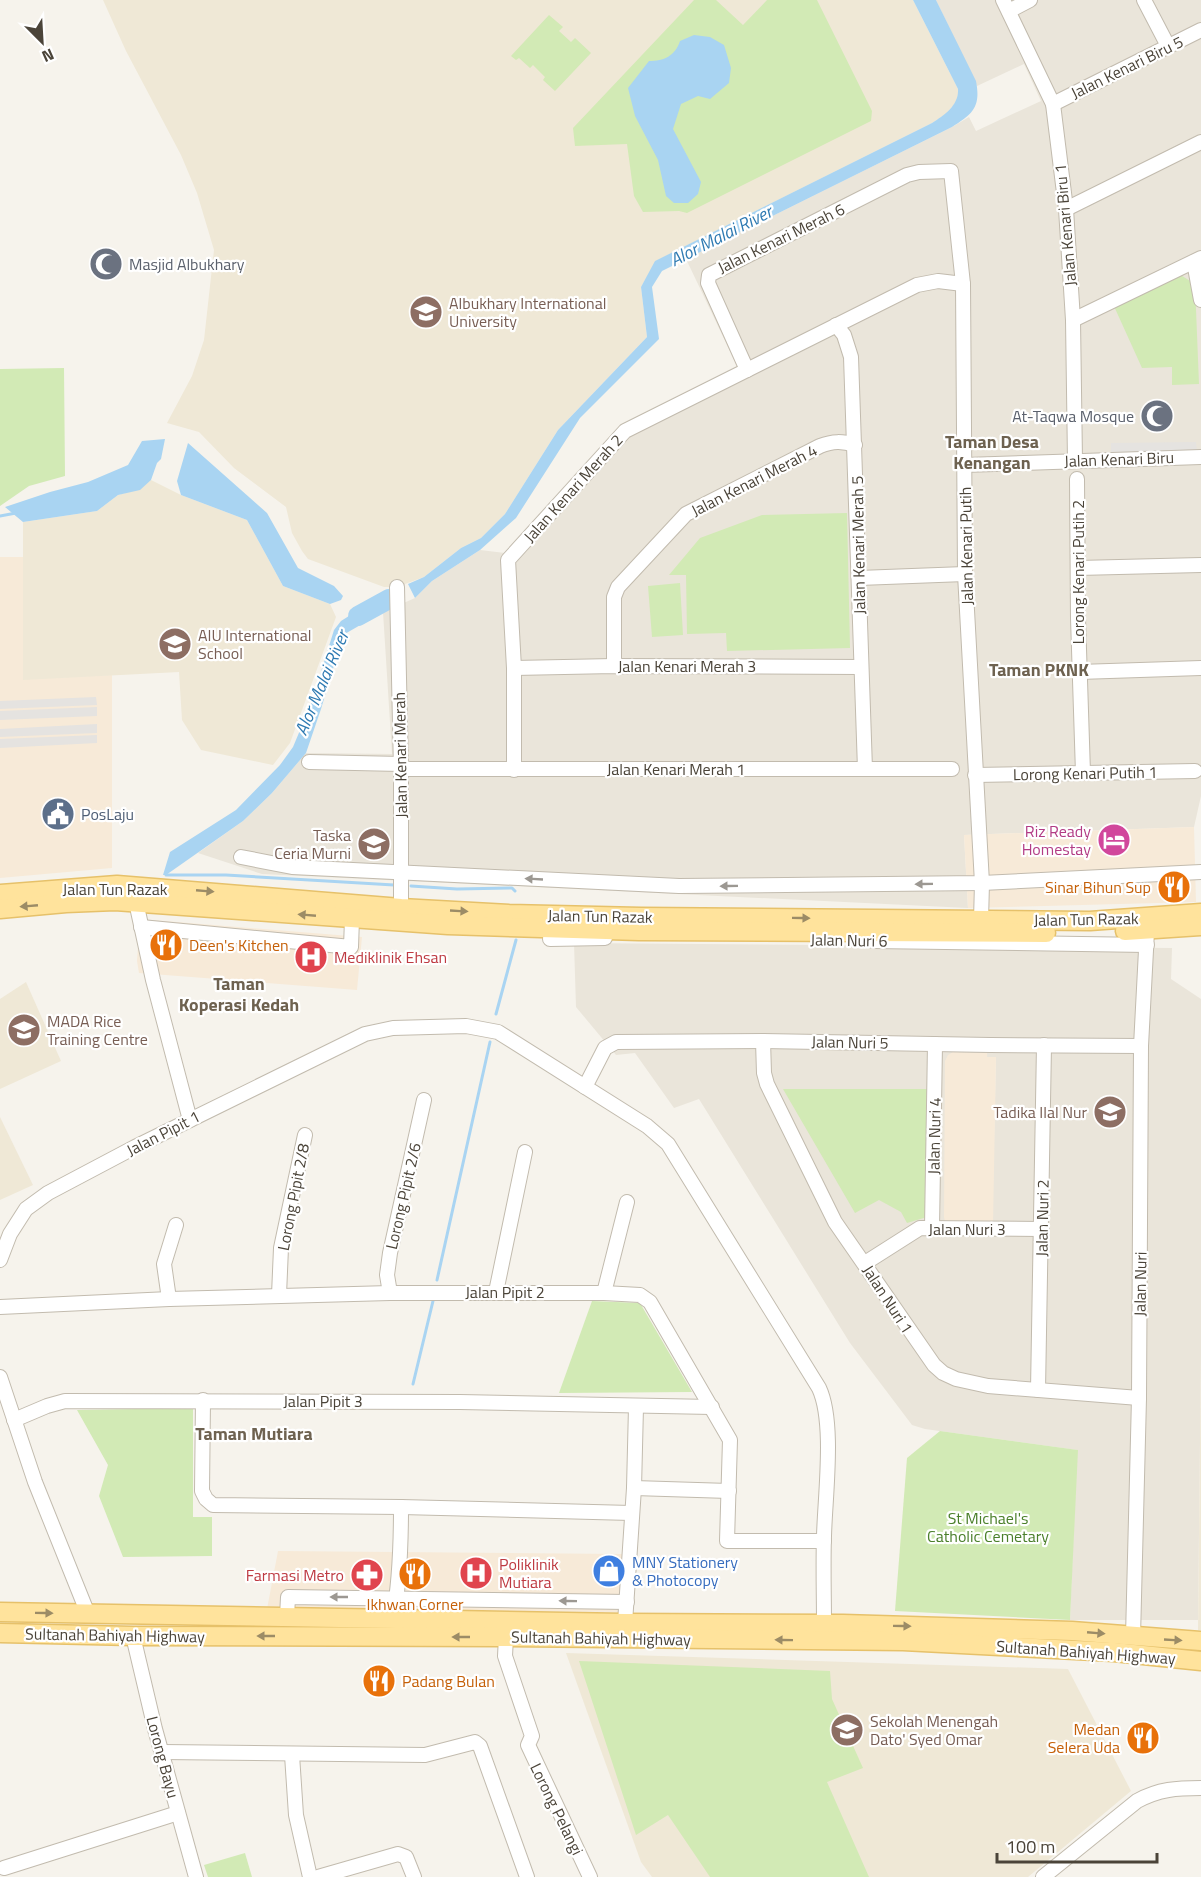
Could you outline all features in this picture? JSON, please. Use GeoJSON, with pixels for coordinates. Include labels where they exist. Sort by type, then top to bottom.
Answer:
{"type":"FeatureCollection","features":[{"type":"Feature","properties":{"kind":"main road","name":"Jalan Tun Razak"},"geometry":{"type":"LineString","coordinates":[[0,894],[117,885],[401,915],[561,935],[651,931],[972,933],[1147,938],[1201,926]]}},
{"type":"Feature","properties":{"kind":"main road","name":"Jalan Tun Razak"},"geometry":{"type":"LineString","coordinates":[[0,909],[66,903],[136,902],[352,919],[401,915],[509,914],[1090,921],[1201,913]]}},
{"type":"Feature","properties":{"kind":"main road","name":"Sultanah Bahiyah Highway"},"geometry":{"type":"LineString","coordinates":[[0,1612],[625,1623],[824,1624],[1072,1631],[1201,1641]]}},
{"type":"Feature","properties":{"kind":"main road"},"geometry":{"type":"LineString","coordinates":[[94,1614],[119,1624],[133,1636],[167,1615]]}},
{"type":"Feature","properties":{"kind":"main road","name":"Sultanah Bahiyah Highway"},"geometry":{"type":"LineString","coordinates":[[0,1633],[133,1636],[903,1641],[1114,1652],[1201,1661]]}},
{"type":"Feature","properties":{"kind":"street"},"geometry":{"type":"LineString","coordinates":[[1006,5],[1030,0]]}},
{"type":"Feature","properties":{"kind":"street"},"geometry":{"type":"LineString","coordinates":[[1144,0],[1168,46]]}},
{"type":"Feature","properties":{"kind":"street","name":"Jalan Kenari Biru 1"},"geometry":{"type":"LineString","coordinates":[[1006,5],[1053,104],[1066,209],[1073,320],[1075,461]]}},
{"type":"Feature","properties":{"kind":"street","name":"Jalan Kenari Biru 5"},"geometry":{"type":"LineString","coordinates":[[1053,104],[1201,30]]}},
{"type":"Feature","properties":{"kind":"street"},"geometry":{"type":"LineString","coordinates":[[1066,209],[1201,142]]}},
{"type":"Feature","properties":{"kind":"street","name":"Jalan Kenari Putih"},"geometry":{"type":"LineString","coordinates":[[951,171],[963,284],[965,574],[982,883],[981,920]]}},
{"type":"Feature","properties":{"kind":"street","name":"Jalan Kenari Merah 6"},"geometry":{"type":"LineString","coordinates":[[747,370],[708,283],[709,275],[907,175],[919,172],[951,171]]}},
{"type":"Feature","properties":{"kind":"street"},"geometry":{"type":"LineString","coordinates":[[1073,320],[1198,260],[1201,300]]}},
{"type":"Feature","properties":{"kind":"street","name":"Jalan Kenari Merah 2"},"geometry":{"type":"LineString","coordinates":[[514,770],[514,668],[508,560],[625,431],[923,283],[938,281],[963,284]]}},
{"type":"Feature","properties":{"kind":"street","name":"Jalan Kenari Merah 5"},"geometry":{"type":"LineString","coordinates":[[836,325],[844,335],[851,357],[865,769]]}},
{"type":"Feature","properties":{"kind":"street","name":"Jalan Kenari Merah 4"},"geometry":{"type":"LineString","coordinates":[[614,666],[614,597],[618,587],[686,514],[829,442],[843,441],[855,445]]}},
{"type":"Feature","properties":{"kind":"street","name":"Jalan Kenari Biru"},"geometry":{"type":"LineString","coordinates":[[964,465],[1201,457]]}},
{"type":"Feature","properties":{"kind":"street","name":"Lorong Kenari Putih 2"},"geometry":{"type":"LineString","coordinates":[[1077,479],[1079,672],[1083,773]]}},
{"type":"Feature","properties":{"kind":"street"},"geometry":{"type":"LineString","coordinates":[[1078,568],[1201,565]]}},
{"type":"Feature","properties":{"kind":"street"},"geometry":{"type":"LineString","coordinates":[[859,578],[965,574]]}},
{"type":"Feature","properties":{"kind":"street","name":"Jalan Kenari Merah"},"geometry":{"type":"LineString","coordinates":[[397,586],[401,915]]}},
{"type":"Feature","properties":{"kind":"street","name":"Jalan Kenari Merah 3"},"geometry":{"type":"LineString","coordinates":[[514,668],[861,667]]}},
{"type":"Feature","properties":{"kind":"street"},"geometry":{"type":"LineString","coordinates":[[1079,672],[1201,668]]}},
{"type":"Feature","properties":{"kind":"street","name":"Jalan Kenari Merah 1"},"geometry":{"type":"LineString","coordinates":[[309,762],[514,770],[951,769]]}},
{"type":"Feature","properties":{"kind":"street","name":"Lorong Kenari Putih 1"},"geometry":{"type":"LineString","coordinates":[[975,775],[1195,771]]}},
{"type":"Feature","properties":{"kind":"street"},"geometry":{"type":"LineString","coordinates":[[241,857],[292,867],[679,886],[982,883],[1199,872]]}},
{"type":"Feature","properties":{"kind":"street"},"geometry":{"type":"LineString","coordinates":[[136,902],[153,980],[190,1120]]}},
{"type":"Feature","properties":{"kind":"street"},"geometry":{"type":"LineString","coordinates":[[141,927],[351,946],[352,919]]}},
{"type":"Feature","properties":{"kind":"street","name":"Jalan Nuri"},"geometry":{"type":"LineString","coordinates":[[1133,1637],[1139,1398],[1142,1046],[1147,938]]}},
{"type":"Feature","properties":{"kind":"street","name":"Jalan Pipit 1"},"geometry":{"type":"LineString","coordinates":[[0,1260],[10,1234],[26,1209],[48,1192],[355,1039],[379,1029],[393,1028],[466,1026],[498,1032],[647,1126],[668,1144],[819,1388],[824,1398],[828,1419],[824,1624]]}},
{"type":"Feature","properties":{"kind":"street","name":"Jalan Nuri 5"},"geometry":{"type":"LineString","coordinates":[[585,1087],[605,1048],[616,1042],[763,1041],[1142,1046]]}},
{"type":"Feature","properties":{"kind":"street","name":"Jalan Nuri 1"},"geometry":{"type":"LineString","coordinates":[[763,1041],[764,1073],[767,1084],[835,1222],[925,1354],[944,1373],[956,1379],[988,1386],[1139,1398]]}},
{"type":"Feature","properties":{"kind":"street","name":"Jalan Nuri 4"},"geometry":{"type":"LineString","coordinates":[[932,1227],[935,1044]]}},
{"type":"Feature","properties":{"kind":"street","name":"Jalan Nuri 2"},"geometry":{"type":"LineString","coordinates":[[1038,1390],[1044,1045]]}},
{"type":"Feature","properties":{"kind":"street","name":"Lorong Pipit 2/6"},"geometry":{"type":"LineString","coordinates":[[390,1293],[387,1275],[390,1252],[424,1100]]}},
{"type":"Feature","properties":{"kind":"street","name":"Lorong Pipit 2/8"},"geometry":{"type":"LineString","coordinates":[[279,1295],[281,1248],[305,1135]]}},
{"type":"Feature","properties":{"kind":"street"},"geometry":{"type":"LineString","coordinates":[[496,1292],[525,1152]]}},
{"type":"Feature","properties":{"kind":"street"},"geometry":{"type":"LineString","coordinates":[[604,1293],[627,1202]]}},
{"type":"Feature","properties":{"kind":"street"},"geometry":{"type":"LineString","coordinates":[[169,1299],[164,1264],[176,1225]]}},
{"type":"Feature","properties":{"kind":"street","name":"Jalan Nuri 3"},"geometry":{"type":"LineString","coordinates":[[865,1263],[920,1228],[1042,1229]]}},
{"type":"Feature","properties":{"kind":"street","name":"Jalan Pipit 2"},"geometry":{"type":"LineString","coordinates":[[0,1307],[279,1295],[496,1292],[640,1295],[650,1302],[730,1440],[727,1541],[824,1541]]}},
{"type":"Feature","properties":{"kind":"street"},"geometry":{"type":"LineString","coordinates":[[0,1377],[35,1482],[94,1614]]}},
{"type":"Feature","properties":{"kind":"street"},"geometry":{"type":"LineString","coordinates":[[203,1400],[202,1491],[213,1505],[631,1513]]}},
{"type":"Feature","properties":{"kind":"street","name":"Jalan Pipit 3"},"geometry":{"type":"LineString","coordinates":[[14,1420],[65,1401],[460,1402],[712,1407]]}},
{"type":"Feature","properties":{"kind":"street"},"geometry":{"type":"LineString","coordinates":[[625,1623],[634,1488],[636,1407]]}},
{"type":"Feature","properties":{"kind":"street"},"geometry":{"type":"LineString","coordinates":[[634,1488],[729,1491]]}},
{"type":"Feature","properties":{"kind":"street"},"geometry":{"type":"LineString","coordinates":[[393,1619],[401,1550],[400,1507]]}},
{"type":"Feature","properties":{"kind":"street"},"geometry":{"type":"LineString","coordinates":[[287,1617],[288,1597],[627,1602]]}},
{"type":"Feature","properties":{"kind":"street","name":"Lorong Bayu"},"geometry":{"type":"LineString","coordinates":[[133,1636],[196,1877]]}},
{"type":"Feature","properties":{"kind":"street","name":"Lorong Pelangi"},"geometry":{"type":"LineString","coordinates":[[506,1637],[505,1656],[532,1736],[528,1745],[590,1877]]}},
{"type":"Feature","properties":{"kind":"street"},"geometry":{"type":"LineString","coordinates":[[162,1752],[425,1755],[475,1742],[480,1746],[527,1877]]}},
{"type":"Feature","properties":{"kind":"street"},"geometry":{"type":"LineString","coordinates":[[292,1755],[296,1815],[310,1877]]}},
{"type":"Feature","properties":{"kind":"street"},"geometry":{"type":"LineString","coordinates":[[1043,1877],[1145,1797],[1172,1788],[1201,1788]]}},
{"type":"Feature","properties":{"kind":"street"},"geometry":{"type":"LineString","coordinates":[[4,1868],[178,1813]]}},
{"type":"Feature","properties":{"kind":"street"},"geometry":{"type":"LineString","coordinates":[[318,1877],[398,1854],[406,1857],[414,1877]]}},
{"type":"Feature","properties":{"kind":"shaded area","name":"Albukhary International University"},"geometry":{"type":"Polygon","coordinates":[[[103,0],[913,0],[958,89],[958,94],[957,101],[946,114],[932,123],[656,261],[641,287],[647,337],[558,430],[505,514],[481,538],[461,548],[424,577],[397,587],[384,587],[308,559],[292,533],[286,507],[234,468],[199,432],[167,423],[192,376],[204,340],[214,250],[197,193],[181,155],[126,51],[103,0]]]}},
{"type":"Feature","properties":{"kind":"shaded area"},"geometry":{"type":"Polygon","coordinates":[[[936,0],[1201,0],[1201,796],[1194,827],[964,835],[968,908],[262,874],[198,853],[243,821],[272,793],[306,753],[392,754],[383,612],[415,598],[432,581],[480,550],[505,553],[624,424],[738,368],[686,259],[969,117],[976,131],[1041,101],[1024,64],[977,86],[936,0]]]}},
{"type":"Feature","properties":{"kind":"shaded area"},"geometry":{"type":"Polygon","coordinates":[[[1196,442],[1197,451],[1111,453],[1111,443],[1196,442]]]}},
{"type":"Feature","properties":{"kind":"shaded area","name":"AIU International School"},"geometry":{"type":"Polygon","coordinates":[[[151,480],[181,495],[247,520],[283,586],[330,604],[336,617],[290,743],[273,765],[201,750],[182,720],[179,672],[23,680],[23,522],[97,511],[118,495],[140,489],[151,480]]]}},
{"type":"Feature","properties":{"kind":"shaded area"},"geometry":{"type":"Polygon","coordinates":[[[0,557],[23,557],[24,679],[112,675],[112,868],[0,878],[0,557]]]}},
{"type":"Feature","properties":{"kind":"shaded area"},"geometry":{"type":"Polygon","coordinates":[[[96,697],[97,705],[0,709],[0,701],[96,697]]]}},
{"type":"Feature","properties":{"kind":"shaded area"},"geometry":{"type":"Polygon","coordinates":[[[97,707],[97,716],[0,720],[0,711],[97,707]]]}},
{"type":"Feature","properties":{"kind":"shaded area"},"geometry":{"type":"Polygon","coordinates":[[[97,724],[97,733],[0,737],[0,729],[97,724]]]}},
{"type":"Feature","properties":{"kind":"shaded area"},"geometry":{"type":"Polygon","coordinates":[[[97,735],[97,743],[0,748],[0,739],[97,735]]]}},
{"type":"Feature","properties":{"kind":"shaded area"},"geometry":{"type":"Polygon","coordinates":[[[1194,827],[1196,902],[968,908],[964,835],[1194,827]]]}},
{"type":"Feature","properties":{"kind":"shaded area","name":"Taman Koperasi Kedah"},"geometry":{"type":"Polygon","coordinates":[[[140,919],[362,937],[357,990],[139,973],[137,961],[140,919]]]}},
{"type":"Feature","properties":{"kind":"shaded area"},"geometry":{"type":"Polygon","coordinates":[[[574,943],[1172,948],[1171,979],[1201,999],[1198,1620],[1070,1620],[1077,1450],[925,1429],[912,1425],[850,1343],[699,1099],[674,1108],[635,1053],[616,1055],[576,1007],[574,943]],[[987,1057],[992,1225],[996,1057],[987,1057]]]}},
{"type":"Feature","properties":{"kind":"shaded area","name":"MADA Rice Training Centre"},"geometry":{"type":"Polygon","coordinates":[[[26,982],[61,1061],[0,1089],[0,999],[26,982]]]}},
{"type":"Feature","properties":{"kind":"shaded area"},"geometry":{"type":"Polygon","coordinates":[[[953,1052],[987,1053],[987,1057],[996,1057],[993,1225],[945,1222],[945,1061],[953,1052]]]}},
{"type":"Feature","properties":{"kind":"shaded area"},"geometry":{"type":"Polygon","coordinates":[[[0,1117],[33,1185],[0,1200],[0,1117]]]}},
{"type":"Feature","properties":{"kind":"shaded area"},"geometry":{"type":"Polygon","coordinates":[[[1201,1354],[1201,1630],[1198,1630],[1201,1354]]]}},
{"type":"Feature","properties":{"kind":"shaded area"},"geometry":{"type":"Polygon","coordinates":[[[278,1551],[622,1554],[621,1612],[267,1609],[278,1551]]]}},
{"type":"Feature","properties":{"kind":"shaded area","name":"Sekolah Menengah Dato' Syed Omar"},"geometry":{"type":"Polygon","coordinates":[[[566,1653],[1068,1669],[1131,1791],[1028,1877],[652,1877],[641,1862],[566,1653]]]}},
{"type":"Feature","properties":{"kind":"green space"},"geometry":{"type":"Polygon","coordinates":[[[694,0],[716,0],[743,25],[767,0],[817,0],[872,111],[871,121],[687,213],[679,211],[643,212],[634,196],[627,144],[575,146],[573,128],[694,0]]]}},
{"type":"Feature","properties":{"kind":"green space"},"geometry":{"type":"Polygon","coordinates":[[[549,15],[563,27],[559,31],[571,42],[575,38],[591,53],[555,91],[543,80],[545,77],[533,65],[530,68],[519,58],[516,60],[511,56],[549,15]]]}},
{"type":"Feature","properties":{"kind":"green space"},"geometry":{"type":"Polygon","coordinates":[[[1179,274],[1195,284],[1199,384],[1172,385],[1172,367],[1142,368],[1113,304],[1179,274]]]}},
{"type":"Feature","properties":{"kind":"green space"},"geometry":{"type":"Polygon","coordinates":[[[64,368],[65,476],[29,486],[0,506],[0,369],[64,368]]]}},
{"type":"Feature","properties":{"kind":"green space"},"geometry":{"type":"Polygon","coordinates":[[[847,513],[850,648],[727,651],[726,633],[687,634],[686,575],[669,575],[700,538],[762,515],[847,513]]]}},
{"type":"Feature","properties":{"kind":"green space"},"geometry":{"type":"Polygon","coordinates":[[[680,583],[683,635],[652,637],[648,586],[680,583]]]}},
{"type":"Feature","properties":{"kind":"green space"},"geometry":{"type":"Polygon","coordinates":[[[783,1089],[927,1089],[927,1217],[907,1223],[901,1212],[879,1200],[855,1213],[783,1089]]]}},
{"type":"Feature","properties":{"kind":"green space"},"geometry":{"type":"Polygon","coordinates":[[[592,1301],[640,1303],[692,1392],[559,1393],[592,1301]]]}},
{"type":"Feature","properties":{"kind":"green space"},"geometry":{"type":"Polygon","coordinates":[[[193,1408],[193,1517],[212,1517],[212,1556],[123,1557],[99,1496],[108,1465],[77,1410],[193,1408]]]}},
{"type":"Feature","properties":{"kind":"green space","name":"St Michael's Catholic Cemetary"},"geometry":{"type":"Polygon","coordinates":[[[940,1431],[1078,1450],[1070,1620],[895,1611],[907,1458],[940,1431]]]}},
{"type":"Feature","properties":{"kind":"green space"},"geometry":{"type":"Polygon","coordinates":[[[579,1661],[830,1671],[832,1699],[863,1768],[827,1782],[869,1877],[710,1877],[668,1815],[636,1835],[579,1661]]]}},
{"type":"Feature","properties":{"kind":"green space"},"geometry":{"type":"Polygon","coordinates":[[[245,1853],[252,1877],[208,1877],[204,1865],[245,1853]]]}},
{"type":"Feature","properties":{"kind":"water"},"geometry":{"type":"Polygon","coordinates":[[[913,0],[936,0],[976,81],[976,104],[970,114],[952,127],[662,271],[652,287],[659,339],[580,418],[516,518],[480,550],[432,581],[415,598],[408,584],[424,577],[461,548],[481,538],[505,514],[558,430],[647,337],[641,287],[655,261],[932,123],[954,105],[958,89],[913,0]]]}},
{"type":"Feature","properties":{"kind":"water"},"geometry":{"type":"Polygon","coordinates":[[[694,35],[710,37],[724,45],[731,68],[729,83],[710,99],[698,96],[681,104],[673,129],[701,182],[698,194],[688,203],[674,203],[666,196],[658,160],[635,116],[628,88],[649,61],[668,57],[680,41],[694,35]]]}},
{"type":"Feature","properties":{"kind":"water"},"geometry":{"type":"Polygon","coordinates":[[[165,439],[161,459],[157,463],[151,480],[140,490],[118,495],[97,511],[23,522],[5,507],[88,482],[128,465],[142,441],[165,439]]]}},
{"type":"Feature","properties":{"kind":"water"},"geometry":{"type":"Polygon","coordinates":[[[188,443],[267,513],[298,568],[334,586],[343,596],[341,600],[330,604],[283,586],[247,520],[181,495],[177,481],[188,443]]]}},
{"type":"Feature","properties":{"kind":"water"},"geometry":{"type":"Polygon","coordinates":[[[379,597],[383,612],[343,635],[306,753],[272,793],[243,821],[163,875],[170,852],[236,810],[280,765],[293,747],[311,704],[334,630],[341,621],[379,597]]]}},
{"type":"Feature","properties":{"kind":"waterway"},"geometry":{"type":"LineString","coordinates":[[0,516],[16,513]]}},
{"type":"Feature","properties":{"kind":"waterway","name":"Alor Malai River"},"geometry":{"type":"LineString","coordinates":[[358,616],[389,599]]}},
{"type":"Feature","properties":{"kind":"waterway"},"geometry":{"type":"LineString","coordinates":[[166,875],[226,875],[394,885]]}},
{"type":"Feature","properties":{"kind":"waterway"},"geometry":{"type":"LineString","coordinates":[[411,886],[457,889],[512,888],[515,891]]}},
{"type":"Feature","properties":{"kind":"waterway"},"geometry":{"type":"LineString","coordinates":[[496,1014],[516,940]]}},
{"type":"Feature","properties":{"kind":"waterway"},"geometry":{"type":"LineString","coordinates":[[437,1280],[490,1042]]}},
{"type":"Feature","properties":{"kind":"waterway"},"geometry":{"type":"LineString","coordinates":[[413,1384],[433,1301]]}},
{"type":"Feature","properties":{"kind":"place","name":"Masjid Albukhary"},"geometry":{"type":"Point","coordinates":[106,264]}},
{"type":"Feature","properties":{"kind":"place","name":"Albukhary International University"},"geometry":{"type":"Point","coordinates":[426,312]}},
{"type":"Feature","properties":{"kind":"place","name":"At-Taqwa Mosque"},"geometry":{"type":"Point","coordinates":[1157,416]}},
{"type":"Feature","properties":{"kind":"place","name":"AIU International School"},"geometry":{"type":"Point","coordinates":[175,644]}},
{"type":"Feature","properties":{"kind":"place","name":"PosLaju"},"geometry":{"type":"Point","coordinates":[58,814]}},
{"type":"Feature","properties":{"kind":"place","name":"Riz Ready Homestay"},"geometry":{"type":"Point","coordinates":[1114,840]}},
{"type":"Feature","properties":{"kind":"place","name":"Taska Ceria Murni"},"geometry":{"type":"Point","coordinates":[374,844]}},
{"type":"Feature","properties":{"kind":"place","name":"Sinar Bihun Sup"},"geometry":{"type":"Point","coordinates":[1174,887]}},
{"type":"Feature","properties":{"kind":"place","name":"Deen's Kitchen"},"geometry":{"type":"Point","coordinates":[166,945]}},
{"type":"Feature","properties":{"kind":"place","name":"Mediklinik Ehsan"},"geometry":{"type":"Point","coordinates":[311,957]}},
{"type":"Feature","properties":{"kind":"place","name":"MADA Rice Training Centre"},"geometry":{"type":"Point","coordinates":[24,1030]}},
{"type":"Feature","properties":{"kind":"place","name":"Tadika Ilal Nur"},"geometry":{"type":"Point","coordinates":[1110,1112]}},
{"type":"Feature","properties":{"kind":"place","name":"MNY Stationery & Photocopy"},"geometry":{"type":"Point","coordinates":[609,1571]}},
{"type":"Feature","properties":{"kind":"place","name":"Poliklinik Mutiara"},"geometry":{"type":"Point","coordinates":[476,1573]}},
{"type":"Feature","properties":{"kind":"place","name":"Ikhwan Corner"},"geometry":{"type":"Point","coordinates":[415,1574]}},
{"type":"Feature","properties":{"kind":"place","name":"Farmasi Metro"},"geometry":{"type":"Point","coordinates":[367,1575]}},
{"type":"Feature","properties":{"kind":"place","name":"Padang Bulan"},"geometry":{"type":"Point","coordinates":[379,1681]}},
{"type":"Feature","properties":{"kind":"place","name":"Sekolah Menengah Dato' Syed Omar"},"geometry":{"type":"Point","coordinates":[847,1730]}},
{"type":"Feature","properties":{"kind":"place","name":"Medan Selera Uda"},"geometry":{"type":"Point","coordinates":[1143,1738]}},
{"type":"Feature","properties":{"kind":"district","name":"Taman Desa Kenangan"},"geometry":{"type":"Point","coordinates":[992,452]}},
{"type":"Feature","properties":{"kind":"district","name":"Taman PKNK"},"geometry":{"type":"Point","coordinates":[1039,670]}},
{"type":"Feature","properties":{"kind":"district","name":"Taman Koperasi Kedah"},"geometry":{"type":"Point","coordinates":[239,994]}},
{"type":"Feature","properties":{"kind":"district","name":"Taman Mutiara"},"geometry":{"type":"Point","coordinates":[254,1434]}}]}
